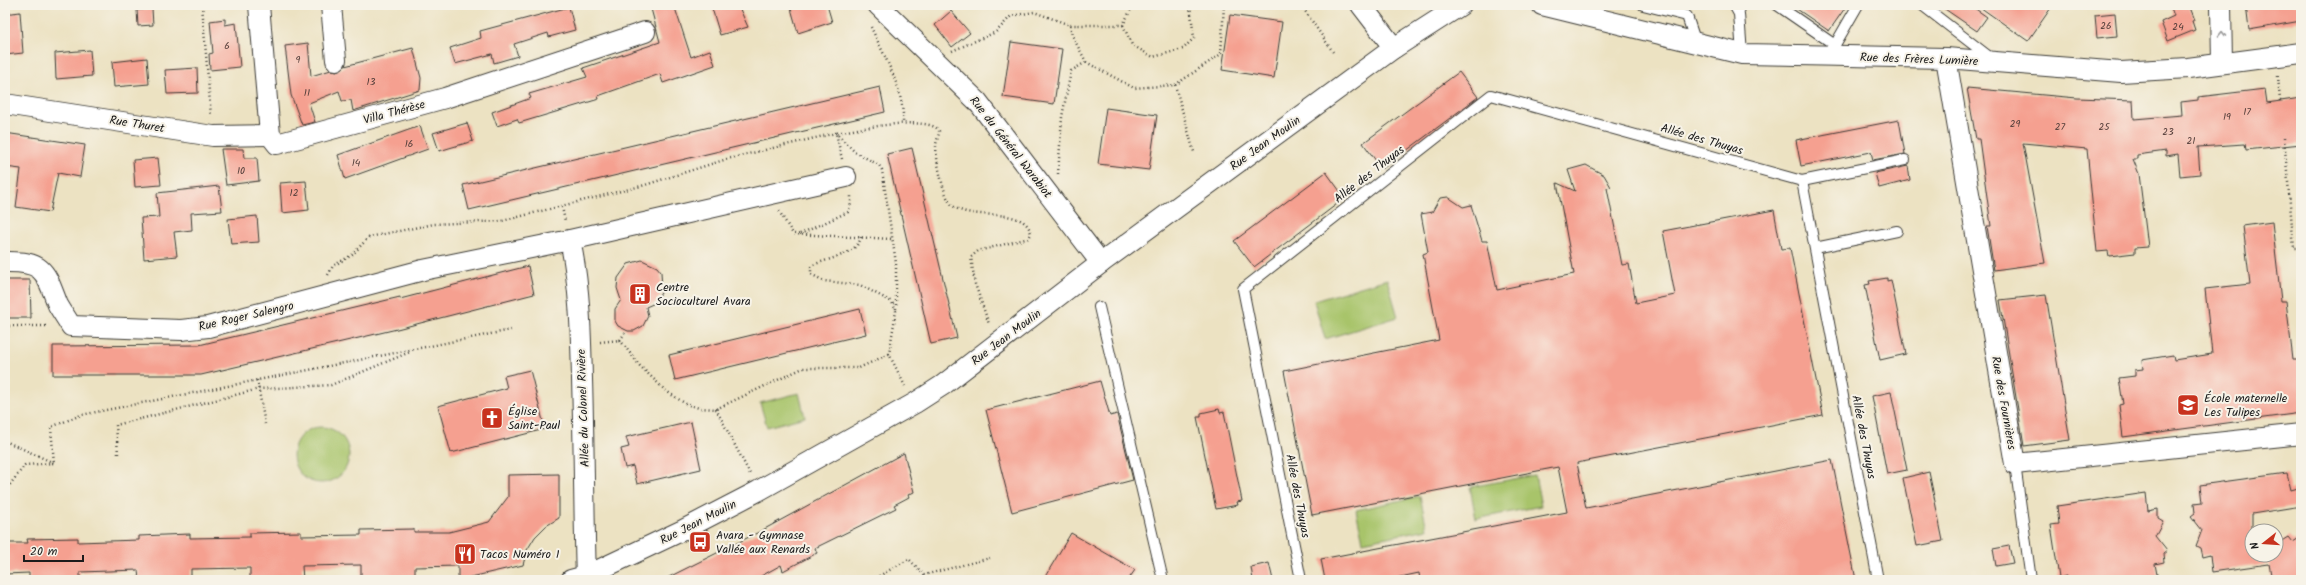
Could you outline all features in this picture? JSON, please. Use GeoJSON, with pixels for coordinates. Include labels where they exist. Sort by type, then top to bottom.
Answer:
{"type":"FeatureCollection","features":[{"type":"Feature","properties":{"kind":"street"},"geometry":{"type":"LineString","coordinates":[[259,5],[270,135]]}},
{"type":"Feature","properties":{"kind":"street"},"geometry":{"type":"LineString","coordinates":[[331,5],[336,60]]}},
{"type":"Feature","properties":{"kind":"street","name":"Rue du Général Warabiot"},"geometry":{"type":"LineString","coordinates":[[878,5],[978,102],[1101,263]]}},
{"type":"Feature","properties":{"kind":"street"},"geometry":{"type":"LineString","coordinates":[[1361,5],[1394,48],[1462,5]]}},
{"type":"Feature","properties":{"kind":"street","name":"Rue des Frères Lumière"},"geometry":{"type":"LineString","coordinates":[[1542,5],[1742,54],[1832,51],[1946,58],[2121,72],[2188,68],[2301,53]]}},
{"type":"Feature","properties":{"kind":"street"},"geometry":{"type":"LineString","coordinates":[[2221,5],[2222,63]]}},
{"type":"Feature","properties":{"kind":"street","name":"Villa Thérèse"},"geometry":{"type":"LineString","coordinates":[[270,135],[277,144],[445,98],[645,32]]}},
{"type":"Feature","properties":{"kind":"street","name":"Rue Jean Moulin"},"geometry":{"type":"LineString","coordinates":[[581,579],[681,531],[758,490],[915,403],[943,385],[1101,263],[1394,48]]}},
{"type":"Feature","properties":{"kind":"street","name":"Rue des Fournières"},"geometry":{"type":"LineString","coordinates":[[1946,58],[2014,464],[2301,434]]}},
{"type":"Feature","properties":{"kind":"street","name":"Rue Thuret"},"geometry":{"type":"LineString","coordinates":[[5,104],[213,136],[270,135]]}},
{"type":"Feature","properties":{"kind":"street"},"geometry":{"type":"LineString","coordinates":[[570,240],[846,177]]}},
{"type":"Feature","properties":{"kind":"street","name":"Rue Roger Salengro"},"geometry":{"type":"LineString","coordinates":[[71,326],[181,330],[208,327],[327,297],[423,270],[570,240]]}},
{"type":"Feature","properties":{"kind":"street","name":"Allée du Colonel Rivière"},"geometry":{"type":"LineString","coordinates":[[570,240],[578,276],[581,343],[586,512],[581,579]]}},
{"type":"Feature","properties":{"kind":"street"},"geometry":{"type":"LineString","coordinates":[[5,262],[25,262],[40,268],[52,285],[59,305],[71,326]]}},
{"type":"Feature","properties":{"kind":"lane"},"geometry":{"type":"LineString","coordinates":[[1643,5],[1686,16],[1696,43]]}},
{"type":"Feature","properties":{"kind":"lane"},"geometry":{"type":"LineString","coordinates":[[1734,5],[1739,14],[1742,54]]}},
{"type":"Feature","properties":{"kind":"lane"},"geometry":{"type":"LineString","coordinates":[[1777,5],[1832,51],[1858,5]]}},
{"type":"Feature","properties":{"kind":"lane"},"geometry":{"type":"LineString","coordinates":[[1922,5],[1997,62]]}},
{"type":"Feature","properties":{"kind":"lane","name":"Allée des Thuyas"},"geometry":{"type":"LineString","coordinates":[[1301,580],[1243,289],[1491,94],[1802,181],[1905,160]]}},
{"type":"Feature","properties":{"kind":"lane","name":"Allée des Thuyas"},"geometry":{"type":"LineString","coordinates":[[1802,181],[1878,580]]}},
{"type":"Feature","properties":{"kind":"lane"},"geometry":{"type":"LineString","coordinates":[[1815,248],[1897,231]]}},
{"type":"Feature","properties":{"kind":"lane"},"geometry":{"type":"LineString","coordinates":[[1099,307],[1163,580]]}},
{"type":"Feature","properties":{"kind":"lane"},"geometry":{"type":"LineString","coordinates":[[2014,464],[2031,580]]}},
{"type":"Feature","properties":{"kind":"path"},"geometry":{"type":"LineString","coordinates":[[202,5],[213,136]]}},
{"type":"Feature","properties":{"kind":"path"},"geometry":{"type":"LineString","coordinates":[[1123,25],[1133,5]]}},
{"type":"Feature","properties":{"kind":"path"},"geometry":{"type":"LineString","coordinates":[[1123,25],[1132,45],[1153,57],[1183,49],[1194,38],[1190,5]]}},
{"type":"Feature","properties":{"kind":"path"},"geometry":{"type":"LineString","coordinates":[[1070,25],[1072,34],[1086,62],[1134,88],[1175,85],[1221,54],[1224,5]]}},
{"type":"Feature","properties":{"kind":"path"},"geometry":{"type":"LineString","coordinates":[[1296,5],[1301,5],[1333,52]]}},
{"type":"Feature","properties":{"kind":"path"},"geometry":{"type":"LineString","coordinates":[[933,59],[996,32],[1010,16],[1034,12],[1070,25],[1123,25]]}},
{"type":"Feature","properties":{"kind":"path"},"geometry":{"type":"LineString","coordinates":[[870,26],[896,87],[903,110],[903,123]]}},
{"type":"Feature","properties":{"kind":"path"},"geometry":{"type":"LineString","coordinates":[[2276,56],[2280,101]]}},
{"type":"Feature","properties":{"kind":"path"},"geometry":{"type":"LineString","coordinates":[[1056,204],[1062,117],[1071,71],[1086,62]]}},
{"type":"Feature","properties":{"kind":"path"},"geometry":{"type":"LineString","coordinates":[[1175,85],[1194,152]]}},
{"type":"Feature","properties":{"kind":"path"},"geometry":{"type":"LineString","coordinates":[[938,128],[936,145],[937,156],[946,196],[952,205],[964,211],[1018,218],[1028,224],[1030,229],[1029,238],[978,251],[971,257],[970,263],[980,303],[998,343]]}},
{"type":"Feature","properties":{"kind":"path"},"geometry":{"type":"LineString","coordinates":[[327,297],[327,281],[332,266],[352,255],[369,237],[434,224],[502,221],[645,185],[727,159],[836,133],[855,152],[879,165],[882,170],[896,263],[896,311],[889,354],[915,403]]}},
{"type":"Feature","properties":{"kind":"path"},"geometry":{"type":"LineString","coordinates":[[2284,138],[2294,248],[2301,248]]}},
{"type":"Feature","properties":{"kind":"path"},"geometry":{"type":"LineString","coordinates":[[768,194],[793,234],[893,239]]}},
{"type":"Feature","properties":{"kind":"path"},"geometry":{"type":"LineString","coordinates":[[861,237],[860,243],[854,249],[813,265],[811,268],[811,274],[818,280],[860,285],[892,302],[896,311]]}},
{"type":"Feature","properties":{"kind":"path"},"geometry":{"type":"LineString","coordinates":[[5,326],[71,326]]}},
{"type":"Feature","properties":{"kind":"path"},"geometry":{"type":"LineString","coordinates":[[54,463],[51,428],[81,415],[510,330]]}},
{"type":"Feature","properties":{"kind":"path"},"geometry":{"type":"LineString","coordinates":[[620,340],[625,333]]}},
{"type":"Feature","properties":{"kind":"path"},"geometry":{"type":"LineString","coordinates":[[620,340],[640,366],[666,391],[686,404],[699,408],[716,409],[803,368],[859,368],[889,354]]}},
{"type":"Feature","properties":{"kind":"path"},"geometry":{"type":"LineString","coordinates":[[581,343],[620,340]]}},
{"type":"Feature","properties":{"kind":"path"},"geometry":{"type":"LineString","coordinates":[[118,454],[116,425],[259,390],[331,385],[416,349]]}},
{"type":"Feature","properties":{"kind":"path"},"geometry":{"type":"LineString","coordinates":[[257,380],[265,424]]}},
{"type":"Feature","properties":{"kind":"path"},"geometry":{"type":"LineString","coordinates":[[716,409],[758,490]]}},
{"type":"Feature","properties":{"kind":"path"},"geometry":{"type":"LineString","coordinates":[[5,441],[54,463]]}},
{"type":"Feature","properties":{"kind":"path"},"geometry":{"type":"LineString","coordinates":[[5,491],[25,465],[54,463]]}},
{"type":"Feature","properties":{"kind":"path"},"geometry":{"type":"LineString","coordinates":[[872,580],[909,560],[924,575],[990,558]]}},
{"type":"Feature","properties":{"kind":"green space"},"geometry":{"type":"Polygon","coordinates":[[[1387,279],[1398,317],[1325,339],[1314,301],[1387,279]]]}},
{"type":"Feature","properties":{"kind":"green space"},"geometry":{"type":"Polygon","coordinates":[[[799,393],[805,417],[767,427],[760,403],[799,393]]]}},
{"type":"Feature","properties":{"kind":"green space"},"geometry":{"type":"Polygon","coordinates":[[[321,427],[332,429],[341,435],[347,444],[349,455],[347,466],[341,475],[332,481],[321,483],[310,481],[301,475],[295,466],[293,455],[295,444],[301,435],[310,429],[321,427]]]}},
{"type":"Feature","properties":{"kind":"green space"},"geometry":{"type":"Polygon","coordinates":[[[1535,475],[1541,506],[1476,519],[1470,487],[1535,475]]]}},
{"type":"Feature","properties":{"kind":"green space"},"geometry":{"type":"Polygon","coordinates":[[[1420,496],[1427,529],[1363,542],[1356,510],[1420,496]]]}},
{"type":"Feature","properties":{"kind":"building"},"geometry":{"type":"Polygon","coordinates":[[[650,5],[674,5],[691,57],[710,50],[715,65],[663,83],[660,74],[598,96],[599,99],[519,123],[517,119],[497,126],[492,112],[531,98],[529,94],[587,77],[583,68],[660,42],[650,5]]]}},
{"type":"Feature","properties":{"kind":"building"},"geometry":{"type":"Polygon","coordinates":[[[711,5],[738,5],[748,27],[720,35],[711,5]]]}},
{"type":"Feature","properties":{"kind":"building"},"geometry":{"type":"Polygon","coordinates":[[[790,5],[827,5],[832,22],[798,33],[790,5]]]}},
{"type":"Feature","properties":{"kind":"building"},"geometry":{"type":"Polygon","coordinates":[[[1791,5],[1847,5],[1829,31],[1791,5]]]}},
{"type":"Feature","properties":{"kind":"building"},"geometry":{"type":"Polygon","coordinates":[[[1939,5],[1970,5],[1987,17],[1977,31],[1939,5]]]}},
{"type":"Feature","properties":{"kind":"building"},"geometry":{"type":"Polygon","coordinates":[[[1977,5],[2053,5],[2028,41],[1977,5]]]}},
{"type":"Feature","properties":{"kind":"building"},"geometry":{"type":"Polygon","coordinates":[[[2170,5],[2189,5],[2195,20],[2192,21],[2195,30],[2168,41],[2161,22],[2174,16],[2170,5]]]}},
{"type":"Feature","properties":{"kind":"building"},"geometry":{"type":"Polygon","coordinates":[[[2246,5],[2301,5],[2301,21],[2249,30],[2246,5]]]}},
{"type":"Feature","properties":{"kind":"building"},"geometry":{"type":"Polygon","coordinates":[[[569,7],[575,30],[549,37],[548,33],[514,44],[518,56],[494,63],[492,54],[455,64],[450,48],[481,38],[480,31],[569,7]]]}},
{"type":"Feature","properties":{"kind":"building"},"geometry":{"type":"Polygon","coordinates":[[[152,9],[153,25],[138,26],[137,10],[152,9]]]}},
{"type":"Feature","properties":{"kind":"building"},"geometry":{"type":"Polygon","coordinates":[[[951,11],[970,33],[952,47],[935,25],[951,11]]]}},
{"type":"Feature","properties":{"kind":"building"},"geometry":{"type":"Polygon","coordinates":[[[20,12],[23,53],[5,55],[5,14],[20,12]]]}},
{"type":"Feature","properties":{"kind":"building"},"geometry":{"type":"Polygon","coordinates":[[[2115,13],[2117,36],[2097,38],[2095,15],[2115,13]]]}},
{"type":"Feature","properties":{"kind":"building"},"geometry":{"type":"Polygon","coordinates":[[[1230,15],[1282,22],[1274,78],[1222,70],[1230,15]]]}},
{"type":"Feature","properties":{"kind":"building"},"geometry":{"type":"Polygon","coordinates":[[[225,19],[225,25],[236,23],[240,67],[210,70],[209,54],[213,53],[210,21],[225,19]]]}},
{"type":"Feature","properties":{"kind":"building"},"geometry":{"type":"Polygon","coordinates":[[[1011,42],[1062,49],[1054,104],[1003,97],[1011,42]]]}},
{"type":"Feature","properties":{"kind":"building"},"geometry":{"type":"Polygon","coordinates":[[[308,43],[311,76],[331,70],[337,71],[345,66],[413,48],[421,78],[420,90],[353,111],[351,100],[342,101],[339,91],[309,103],[315,122],[302,125],[291,95],[285,46],[308,43]]]}},
{"type":"Feature","properties":{"kind":"building"},"geometry":{"type":"Polygon","coordinates":[[[90,50],[92,76],[56,79],[55,53],[90,50]]]}},
{"type":"Feature","properties":{"kind":"building"},"geometry":{"type":"Polygon","coordinates":[[[147,58],[149,84],[114,87],[112,62],[147,58]]]}},
{"type":"Feature","properties":{"kind":"building"},"geometry":{"type":"Polygon","coordinates":[[[197,68],[198,93],[167,94],[165,70],[197,68]]]}},
{"type":"Feature","properties":{"kind":"building"},"geometry":{"type":"Polygon","coordinates":[[[1459,72],[1478,97],[1382,169],[1363,143],[1459,72]]]}},
{"type":"Feature","properties":{"kind":"building"},"geometry":{"type":"Polygon","coordinates":[[[880,87],[885,112],[469,210],[463,185],[880,87]]]}},
{"type":"Feature","properties":{"kind":"building"},"geometry":{"type":"Polygon","coordinates":[[[1967,88],[2077,98],[2133,100],[2134,119],[2182,115],[2181,102],[2198,100],[2198,97],[2265,89],[2267,103],[2301,98],[2301,144],[2246,150],[2245,144],[2198,147],[2200,174],[2180,176],[2178,154],[2166,156],[2166,151],[2137,155],[2137,159],[2133,159],[2139,174],[2148,247],[2135,248],[2135,253],[2109,256],[2108,251],[2097,252],[2087,149],[2023,143],[2045,263],[1994,270],[1987,226],[1991,226],[1979,139],[1976,139],[1967,88]]]}},
{"type":"Feature","properties":{"kind":"building"},"geometry":{"type":"Polygon","coordinates":[[[1106,108],[1157,115],[1149,170],[1098,164],[1106,108]]]}},
{"type":"Feature","properties":{"kind":"building"},"geometry":{"type":"Polygon","coordinates":[[[1899,120],[1905,154],[1873,160],[1871,152],[1801,166],[1796,140],[1899,120]]]}},
{"type":"Feature","properties":{"kind":"building"},"geometry":{"type":"Polygon","coordinates":[[[467,123],[473,141],[439,151],[433,133],[467,123]]]}},
{"type":"Feature","properties":{"kind":"building"},"geometry":{"type":"Polygon","coordinates":[[[420,126],[428,149],[345,179],[338,155],[420,126]]]}},
{"type":"Feature","properties":{"kind":"building"},"geometry":{"type":"Polygon","coordinates":[[[5,133],[85,145],[80,177],[58,173],[50,212],[16,207],[21,169],[5,167],[5,133]]]}},
{"type":"Feature","properties":{"kind":"building"},"geometry":{"type":"Polygon","coordinates":[[[912,148],[957,338],[931,344],[887,154],[912,148]]]}},
{"type":"Feature","properties":{"kind":"building"},"geometry":{"type":"Polygon","coordinates":[[[221,149],[243,149],[244,158],[257,158],[259,181],[226,185],[221,149]]]}},
{"type":"Feature","properties":{"kind":"building"},"geometry":{"type":"Polygon","coordinates":[[[158,158],[161,185],[135,187],[133,160],[158,158]]]}},
{"type":"Feature","properties":{"kind":"building"},"geometry":{"type":"Polygon","coordinates":[[[1586,165],[1604,175],[1611,187],[1607,188],[1622,265],[1629,264],[1636,303],[1675,295],[1663,231],[1774,210],[1781,249],[1790,248],[1823,415],[1577,463],[1586,508],[1832,460],[1856,580],[1420,580],[1419,573],[1386,580],[1325,580],[1321,559],[1567,512],[1558,467],[1312,515],[1284,371],[1439,340],[1423,254],[1428,252],[1421,214],[1432,212],[1440,198],[1448,197],[1463,207],[1471,205],[1482,241],[1487,241],[1497,290],[1574,274],[1557,183],[1575,191],[1568,170],[1586,165]]]}},
{"type":"Feature","properties":{"kind":"building"},"geometry":{"type":"Polygon","coordinates":[[[1908,166],[1910,180],[1879,188],[1875,173],[1908,166]]]}},
{"type":"Feature","properties":{"kind":"building"},"geometry":{"type":"Polygon","coordinates":[[[1326,172],[1345,198],[1254,267],[1234,241],[1326,172]]]}},
{"type":"Feature","properties":{"kind":"building"},"geometry":{"type":"Polygon","coordinates":[[[306,181],[309,210],[282,213],[280,183],[306,181]]]}},
{"type":"Feature","properties":{"kind":"building"},"geometry":{"type":"Polygon","coordinates":[[[219,186],[222,211],[191,213],[192,230],[174,232],[177,256],[144,259],[141,218],[159,217],[157,193],[219,186]]]}},
{"type":"Feature","properties":{"kind":"building"},"geometry":{"type":"Polygon","coordinates":[[[257,216],[259,242],[231,244],[228,219],[257,216]]]}},
{"type":"Feature","properties":{"kind":"building"},"geometry":{"type":"Polygon","coordinates":[[[2272,222],[2281,301],[2286,301],[2293,360],[2301,360],[2301,413],[2123,437],[2119,405],[2123,404],[2119,378],[2135,376],[2135,370],[2143,369],[2142,360],[2173,355],[2174,360],[2212,354],[2205,289],[2250,284],[2243,226],[2272,222]]]}},
{"type":"Feature","properties":{"kind":"building","name":"Centre Socioculturel Avara"},"geometry":{"type":"Polygon","coordinates":[[[642,260],[657,267],[661,272],[662,291],[655,303],[646,307],[648,316],[643,326],[634,331],[628,331],[618,326],[615,321],[615,309],[621,300],[617,288],[618,278],[628,264],[642,260]]]}},
{"type":"Feature","properties":{"kind":"building"},"geometry":{"type":"Polygon","coordinates":[[[528,266],[534,294],[397,329],[201,375],[53,375],[53,346],[199,345],[400,297],[400,299],[528,266]]]}},
{"type":"Feature","properties":{"kind":"building"},"geometry":{"type":"Polygon","coordinates":[[[1887,278],[1887,281],[1891,280],[1906,354],[1880,360],[1865,285],[1870,284],[1869,281],[1887,278]]]}},
{"type":"Feature","properties":{"kind":"building"},"geometry":{"type":"Polygon","coordinates":[[[5,280],[30,280],[31,318],[5,318],[5,280]]]}},
{"type":"Feature","properties":{"kind":"building"},"geometry":{"type":"Polygon","coordinates":[[[2046,295],[2070,440],[2024,446],[2000,300],[2046,295]]]}},
{"type":"Feature","properties":{"kind":"building"},"geometry":{"type":"Polygon","coordinates":[[[860,309],[866,334],[675,380],[669,355],[860,309]]]}},
{"type":"Feature","properties":{"kind":"building","name":"Église Saint-Paul"},"geometry":{"type":"Polygon","coordinates":[[[530,370],[545,429],[451,453],[438,406],[507,388],[504,376],[530,370]]]}},
{"type":"Feature","properties":{"kind":"building"},"geometry":{"type":"Polygon","coordinates":[[[1100,381],[1110,416],[1117,414],[1133,480],[1012,512],[986,410],[1100,381]]]}},
{"type":"Feature","properties":{"kind":"building"},"geometry":{"type":"Polygon","coordinates":[[[1891,392],[1907,470],[1887,474],[1872,396],[1891,392]]]}},
{"type":"Feature","properties":{"kind":"building"},"geometry":{"type":"Polygon","coordinates":[[[1219,409],[1220,413],[1224,412],[1242,501],[1237,502],[1238,505],[1216,509],[1197,417],[1201,417],[1201,413],[1219,409]]]}},
{"type":"Feature","properties":{"kind":"building"},"geometry":{"type":"Polygon","coordinates":[[[691,422],[701,469],[637,484],[633,466],[625,468],[621,449],[629,447],[626,437],[691,422]]]}},
{"type":"Feature","properties":{"kind":"building"},"geometry":{"type":"Polygon","coordinates":[[[904,453],[914,492],[908,495],[909,497],[894,505],[896,508],[815,548],[817,553],[783,571],[781,565],[754,580],[663,580],[759,532],[904,453]]]}},
{"type":"Feature","properties":{"kind":"building"},"geometry":{"type":"Polygon","coordinates":[[[1929,472],[1943,541],[1917,546],[1903,478],[1929,472]]]}},
{"type":"Feature","properties":{"kind":"building"},"geometry":{"type":"Polygon","coordinates":[[[2287,473],[2291,490],[2298,488],[2301,506],[2252,514],[2252,523],[2244,523],[2244,563],[2284,563],[2284,540],[2289,537],[2293,542],[2301,537],[2301,580],[2272,580],[2269,564],[2212,572],[2210,555],[2202,557],[2200,548],[2196,546],[2202,530],[2191,516],[2195,513],[2194,504],[2202,503],[2200,485],[2287,473]]]}},
{"type":"Feature","properties":{"kind":"building"},"geometry":{"type":"Polygon","coordinates":[[[559,474],[559,518],[546,526],[535,537],[527,550],[523,565],[458,580],[458,566],[415,567],[415,580],[361,580],[361,565],[302,566],[303,580],[250,580],[250,568],[191,569],[191,580],[139,580],[138,570],[80,572],[80,580],[29,580],[29,573],[5,574],[5,543],[28,543],[27,539],[78,538],[78,542],[139,540],[139,536],[190,534],[190,538],[250,537],[250,533],[301,532],[301,536],[361,535],[361,530],[414,529],[414,532],[449,532],[489,522],[508,497],[508,475],[559,474]]]}},
{"type":"Feature","properties":{"kind":"building"},"geometry":{"type":"Polygon","coordinates":[[[2146,493],[2148,511],[2158,509],[2158,518],[2163,521],[2155,536],[2167,551],[2163,554],[2164,562],[2155,564],[2158,580],[2068,580],[2067,576],[2059,578],[2051,525],[2059,524],[2057,506],[2146,493]]]}},
{"type":"Feature","properties":{"kind":"building"},"geometry":{"type":"Polygon","coordinates":[[[1071,533],[1135,570],[1128,580],[1043,580],[1071,533]]]}},
{"type":"Feature","properties":{"kind":"building"},"geometry":{"type":"Polygon","coordinates":[[[2009,546],[2013,563],[1996,566],[1993,549],[2009,546]]]}},
{"type":"Feature","properties":{"kind":"building"},"geometry":{"type":"Polygon","coordinates":[[[1269,563],[1273,580],[1253,580],[1251,567],[1269,563]]]}},
{"type":"Feature","properties":{"kind":"place","name":"Centre Socioculturel Avara"},"geometry":{"type":"Point","coordinates":[640,294]}},
{"type":"Feature","properties":{"kind":"place","name":"École maternelle Les Tulipes"},"geometry":{"type":"Point","coordinates":[2188,405]}},
{"type":"Feature","properties":{"kind":"place","name":"Église Saint-Paul"},"geometry":{"type":"Point","coordinates":[492,418]}},
{"type":"Feature","properties":{"kind":"place","name":"Avara - Gymnase Vallée aux Renards"},"geometry":{"type":"Point","coordinates":[700,542]}},
{"type":"Feature","properties":{"kind":"place","name":"Tacos Numéro 1"},"geometry":{"type":"Point","coordinates":[465,554]}}]}
